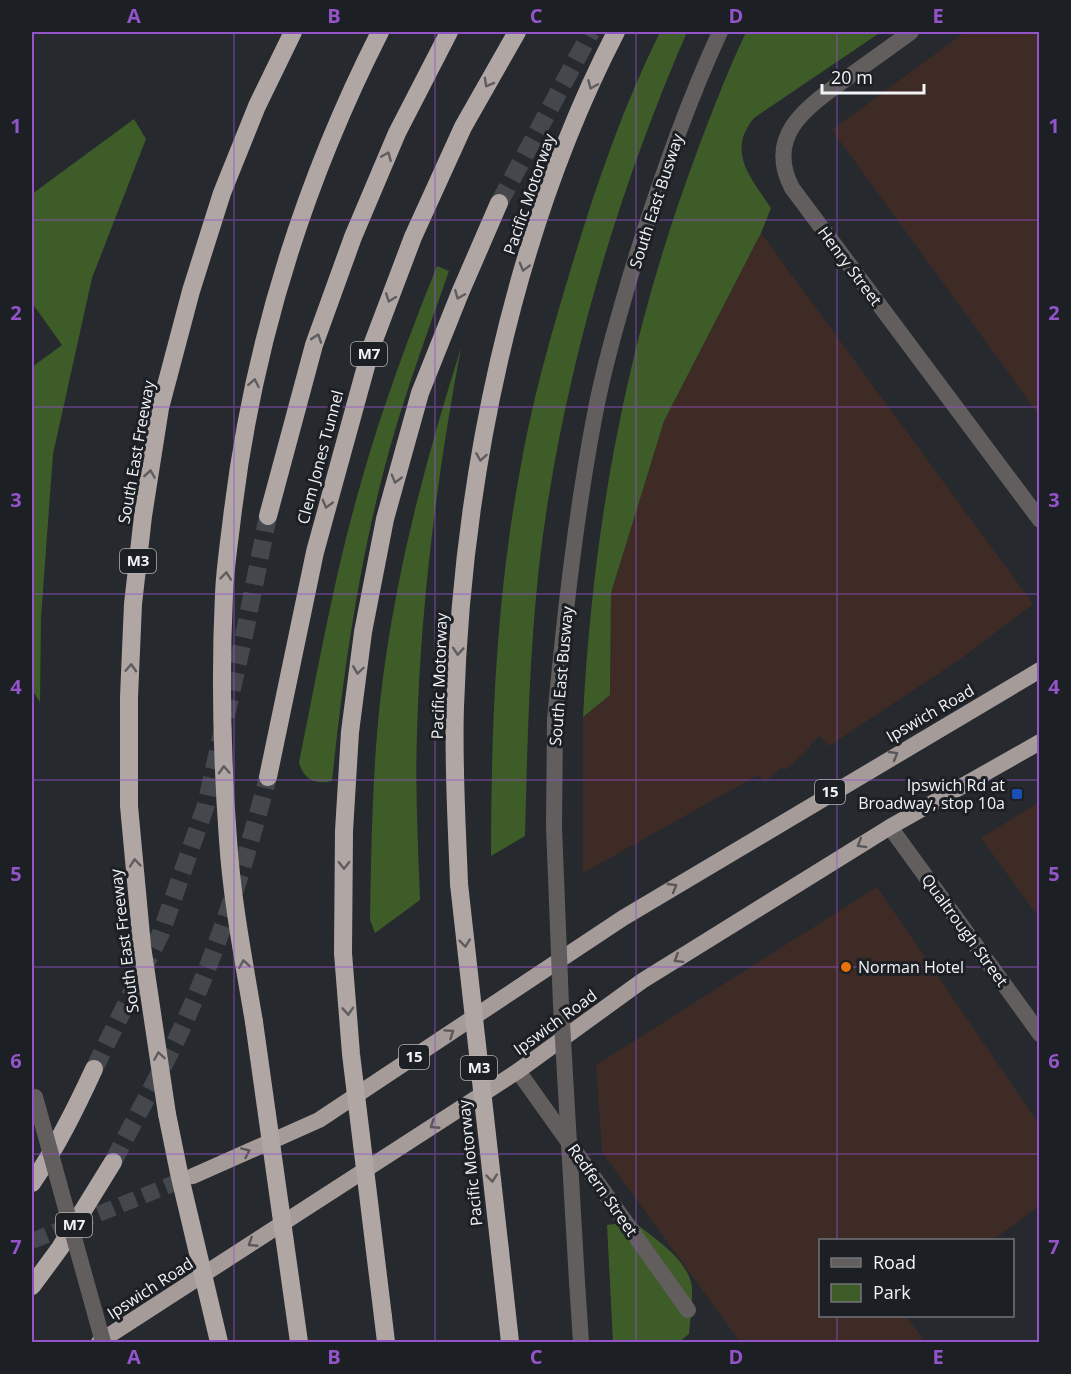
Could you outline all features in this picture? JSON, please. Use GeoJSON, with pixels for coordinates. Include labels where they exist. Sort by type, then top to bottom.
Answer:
{"type":"FeatureCollection","features":[{"type":"Feature","properties":{"kind":"highway","name":"South East Freeway"},"geometry":{"type":"LineString","coordinates":[[219,1342],[167,1114],[142,946],[129,806],[129,697],[133,616],[143,516],[160,408],[191,291],[222,193],[257,106],[293,32]]}},
{"type":"Feature","properties":{"kind":"highway"},"geometry":{"type":"LineString","coordinates":[[299,1342],[228,841],[221,706],[224,592],[238,471],[260,352],[290,249],[327,143],[380,32]]}},
{"type":"Feature","properties":{"kind":"highway"},"geometry":{"type":"LineString","coordinates":[[268,516],[314,345],[353,237],[397,133],[449,32]]}},
{"type":"Feature","properties":{"kind":"highway","name":"Clem Jones Tunnel"},"geometry":{"type":"LineString","coordinates":[[268,777],[315,552],[371,348],[413,237],[463,127],[517,32]]}},
{"type":"Feature","properties":{"kind":"highway","name":"Pacific Motorway"},"geometry":{"type":"LineString","coordinates":[[510,1342],[459,884],[455,708],[462,592],[491,397],[524,268],[558,164],[616,32]]}},
{"type":"Feature","properties":{"kind":"highway"},"geometry":{"type":"LineString","coordinates":[[386,1342],[351,1054],[343,953],[344,831],[350,732],[363,632],[385,519],[420,393],[460,292],[499,203]]}},
{"type":"Feature","properties":{"kind":"highway","name":"Ipswich Road"},"geometry":{"type":"LineString","coordinates":[[193,1176],[320,1120],[623,918],[1040,670]]}},
{"type":"Feature","properties":{"kind":"highway","name":"Ipswich Road"},"geometry":{"type":"LineString","coordinates":[[101,1342],[518,1071],[642,981],[890,826],[1040,742]]}},
{"type":"Feature","properties":{"kind":"highway"},"geometry":{"type":"LineString","coordinates":[[32,1183],[53,1149],[94,1069]]}},
{"type":"Feature","properties":{"kind":"highway","name":"M7"},"geometry":{"type":"LineString","coordinates":[[32,1286],[60,1248],[113,1162]]}},
{"type":"Feature","properties":{"kind":"street","name":"South East Busway"},"geometry":{"type":"LineString","coordinates":[[581,1342],[561,1005],[555,850],[555,720],[575,529],[597,406],[618,320],[649,214],[679,130],[720,32]]}},
{"type":"Feature","properties":{"kind":"street","name":"Henry Street"},"geometry":{"type":"LineString","coordinates":[[912,32],[808,106],[790,131],[785,144],[782,159],[785,175],[792,188],[1040,520]]}},
{"type":"Feature","properties":{"kind":"street","name":"Qualtrough Street"},"geometry":{"type":"LineString","coordinates":[[890,826],[1040,1034]]}},
{"type":"Feature","properties":{"kind":"street","name":"Redfern Street"},"geometry":{"type":"LineString","coordinates":[[518,1071],[688,1310]]}},
{"type":"Feature","properties":{"kind":"street"},"geometry":{"type":"LineString","coordinates":[[35,1097],[101,1342]]}},
{"type":"Feature","properties":{"kind":"shaded area"},"geometry":{"type":"Polygon","coordinates":[[[965,32],[1039,32],[1039,415],[832,130],[965,32]]]}},
{"type":"Feature","properties":{"kind":"shaded area"},"geometry":{"type":"Polygon","coordinates":[[[761,233],[1033,604],[962,658],[829,746],[819,736],[810,745],[811,747],[785,770],[782,767],[765,782],[758,775],[583,873],[583,717],[610,695],[611,593],[664,421],[761,233]]]}},
{"type":"Feature","properties":{"kind":"shaded area"},"geometry":{"type":"Polygon","coordinates":[[[1039,802],[1039,918],[981,838],[1039,802]]]}},
{"type":"Feature","properties":{"kind":"shaded area"},"geometry":{"type":"Polygon","coordinates":[[[877,887],[1039,1124],[1039,1206],[994,1239],[819,1239],[819,1317],[907,1317],[925,1342],[740,1342],[602,1152],[596,1065],[877,887]]]}},
{"type":"Feature","properties":{"kind":"green space"},"geometry":{"type":"Polygon","coordinates":[[[660,32],[687,32],[642,146],[603,262],[572,380],[548,501],[534,626],[525,836],[491,856],[496,665],[511,523],[524,449],[549,343],[591,205],[622,118],[660,32]]]}},
{"type":"Feature","properties":{"kind":"green space"},"geometry":{"type":"Polygon","coordinates":[[[746,32],[881,32],[754,118],[746,130],[742,142],[744,164],[771,208],[761,233],[664,421],[611,593],[610,695],[583,717],[595,577],[604,508],[630,373],[667,238],[710,118],[746,32]]]}},
{"type":"Feature","properties":{"kind":"green space"},"geometry":{"type":"Polygon","coordinates":[[[134,119],[146,139],[92,278],[53,454],[41,618],[40,702],[32,690],[32,367],[62,345],[32,303],[32,194],[134,119]]]}},
{"type":"Feature","properties":{"kind":"green space"},"geometry":{"type":"Polygon","coordinates":[[[437,266],[449,271],[391,444],[370,527],[354,611],[332,781],[315,781],[303,773],[299,762],[342,554],[377,430],[405,347],[437,266]]]}},
{"type":"Feature","properties":{"kind":"green space"},"geometry":{"type":"Polygon","coordinates":[[[461,348],[431,539],[422,635],[416,753],[420,900],[375,933],[370,920],[374,780],[382,685],[389,636],[420,491],[461,348]]]}},
{"type":"Feature","properties":{"kind":"green space"},"geometry":{"type":"Polygon","coordinates":[[[633,1221],[674,1255],[687,1272],[691,1282],[689,1334],[679,1342],[613,1342],[607,1225],[633,1221]]]}},
{"type":"Feature","properties":{"kind":"tunnel"},"geometry":{"type":"LineString","coordinates":[[499,203],[591,32]]}},
{"type":"Feature","properties":{"kind":"tunnel"},"geometry":{"type":"LineString","coordinates":[[94,1069],[161,933],[206,805],[268,516]]}},
{"type":"Feature","properties":{"kind":"tunnel"},"geometry":{"type":"LineString","coordinates":[[113,1162],[169,1055],[199,990],[232,900],[268,777]]}},
{"type":"Feature","properties":{"kind":"tunnel"},"geometry":{"type":"LineString","coordinates":[[32,1241],[192,1176]]}},
{"type":"Feature","properties":{"kind":"place","name":"Ipswich Rd at Broadway, stop 10a"},"geometry":{"type":"Point","coordinates":[1017,794]}},
{"type":"Feature","properties":{"kind":"place","name":"Norman Hotel"},"geometry":{"type":"Point","coordinates":[846,967]}}]}
